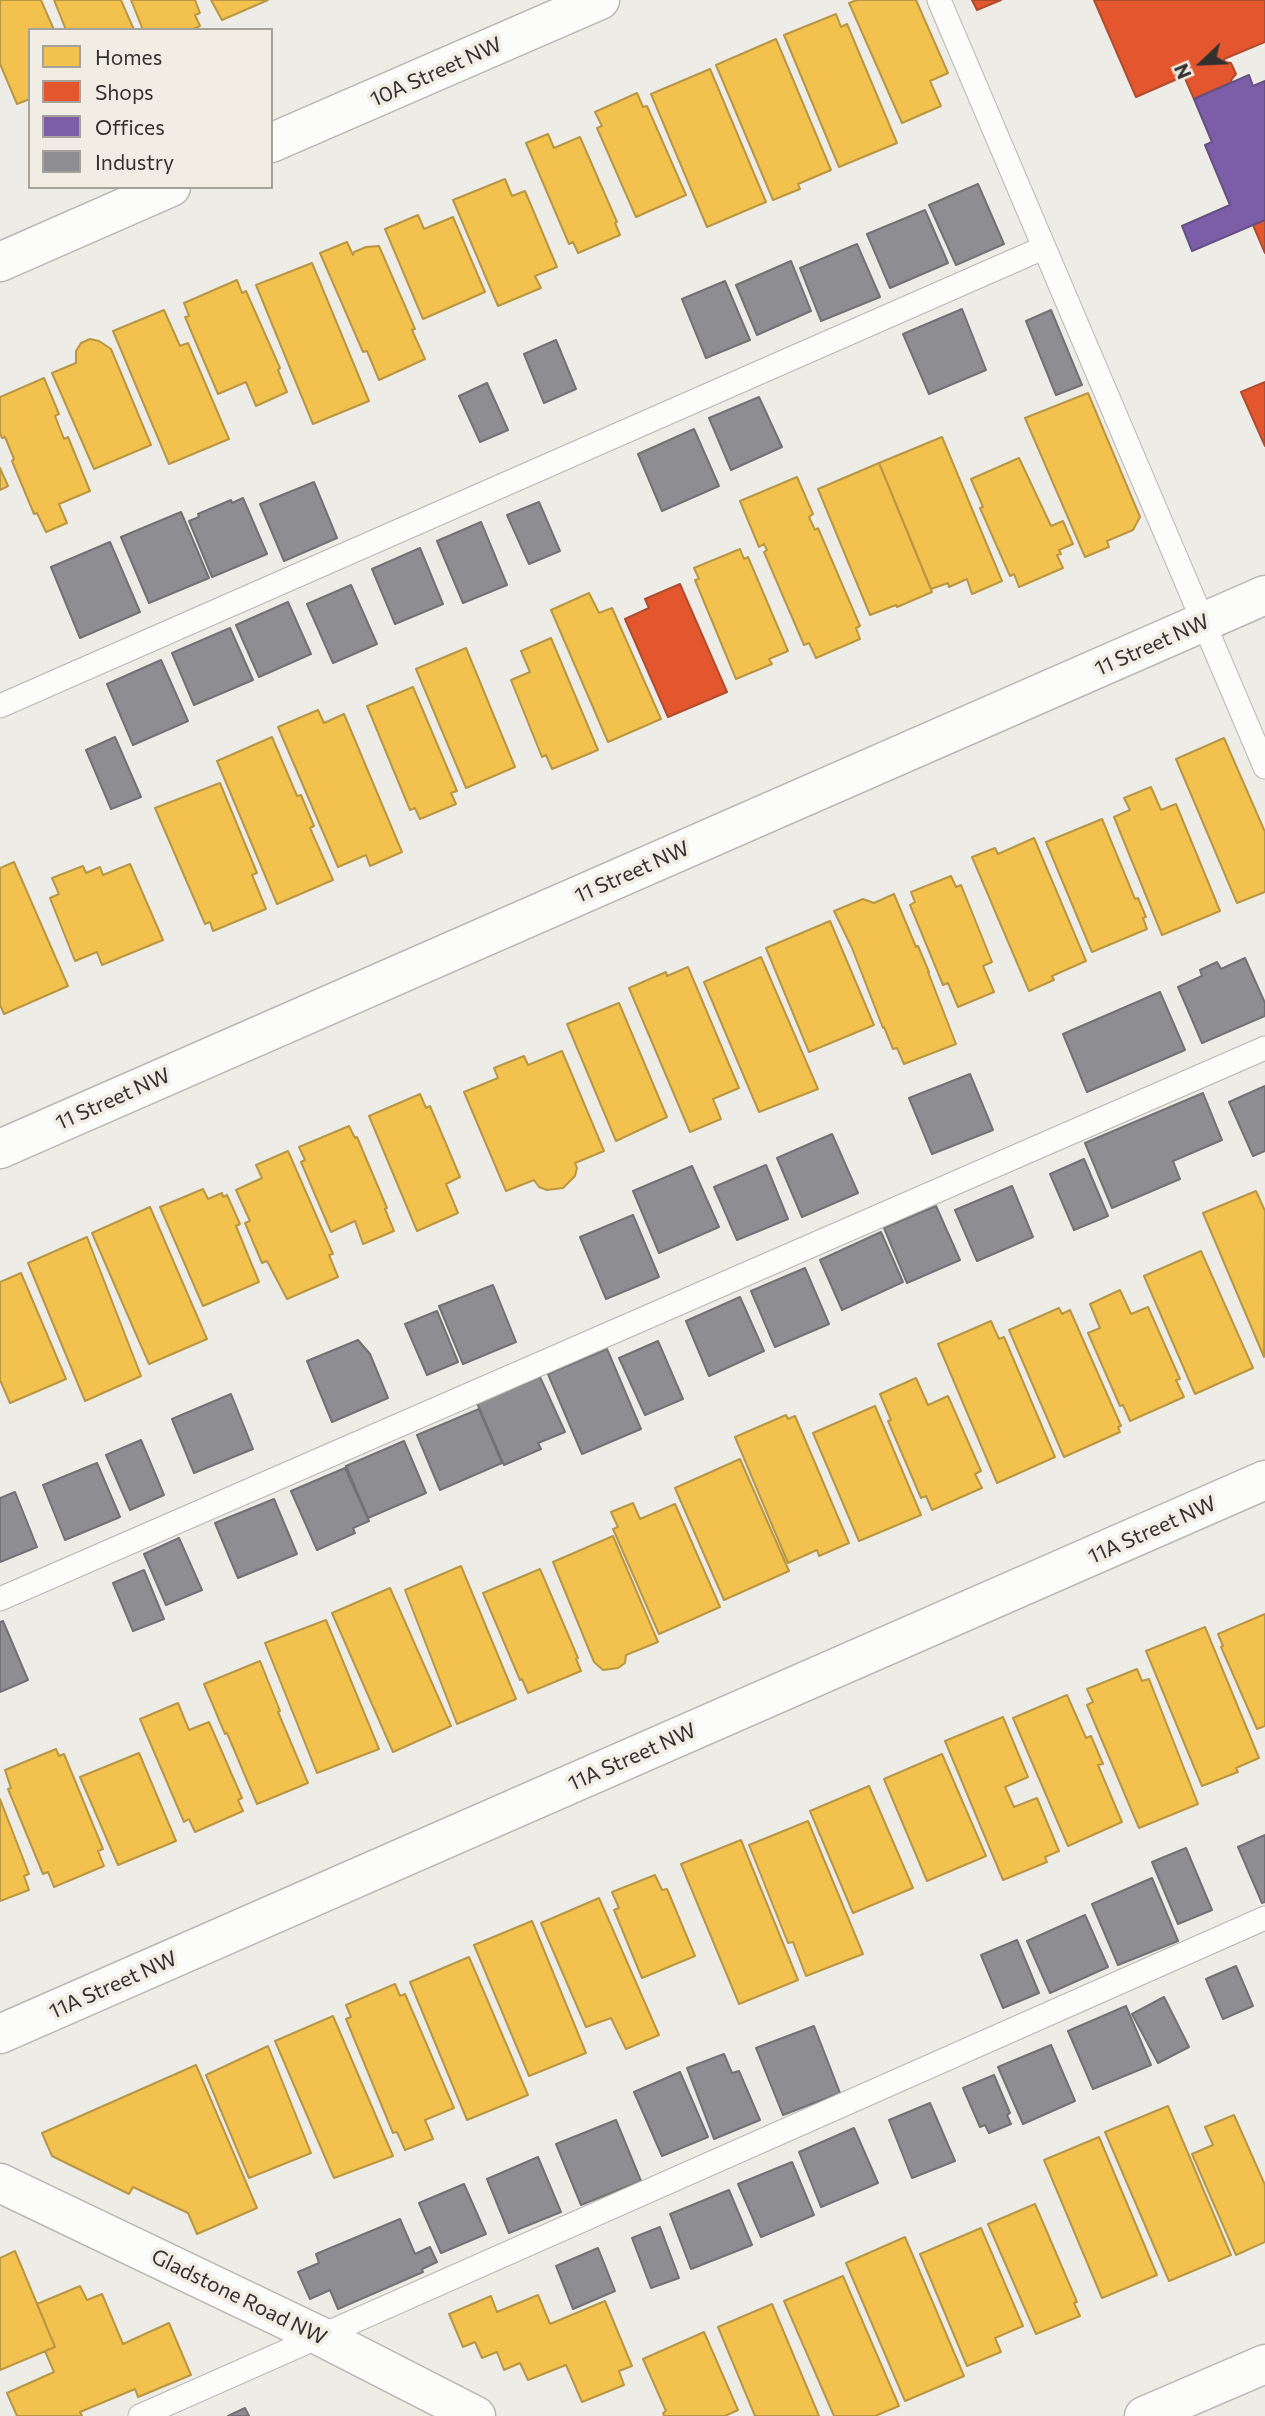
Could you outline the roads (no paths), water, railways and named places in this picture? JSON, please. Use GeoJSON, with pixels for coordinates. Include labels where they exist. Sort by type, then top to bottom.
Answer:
{"type":"FeatureCollection","features":[{"type":"Feature","properties":{"kind":"street","name":"10A Street NW"},"geometry":{"type":"LineString","coordinates":[[273,142],[600,0]]}},
{"type":"Feature","properties":{"kind":"street"},"geometry":{"type":"LineString","coordinates":[[0,262],[166,189]]}},
{"type":"Feature","properties":{"kind":"street","name":"11 Street NW"},"geometry":{"type":"LineString","coordinates":[[0,1149],[1265,596]]}},
{"type":"Feature","properties":{"kind":"street","name":"11A Street NW"},"geometry":{"type":"LineString","coordinates":[[0,2034],[1265,1480]]}},
{"type":"Feature","properties":{"kind":"street","name":"Gladstone Road NW"},"geometry":{"type":"LineString","coordinates":[[0,2183],[322,2337],[476,2416]]}},
{"type":"Feature","properties":{"kind":"street"},"geometry":{"type":"LineString","coordinates":[[1144,2416],[1265,2364]]}},
{"type":"Feature","properties":{"kind":"lane"},"geometry":{"type":"LineString","coordinates":[[939,0],[1265,767]]}},
{"type":"Feature","properties":{"kind":"lane"},"geometry":{"type":"LineString","coordinates":[[0,706],[1043,248]]}},
{"type":"Feature","properties":{"kind":"lane"},"geometry":{"type":"LineString","coordinates":[[0,1599],[1265,1048]]}},
{"type":"Feature","properties":{"kind":"lane"},"geometry":{"type":"LineString","coordinates":[[140,2416],[1265,1918]]}}]}
